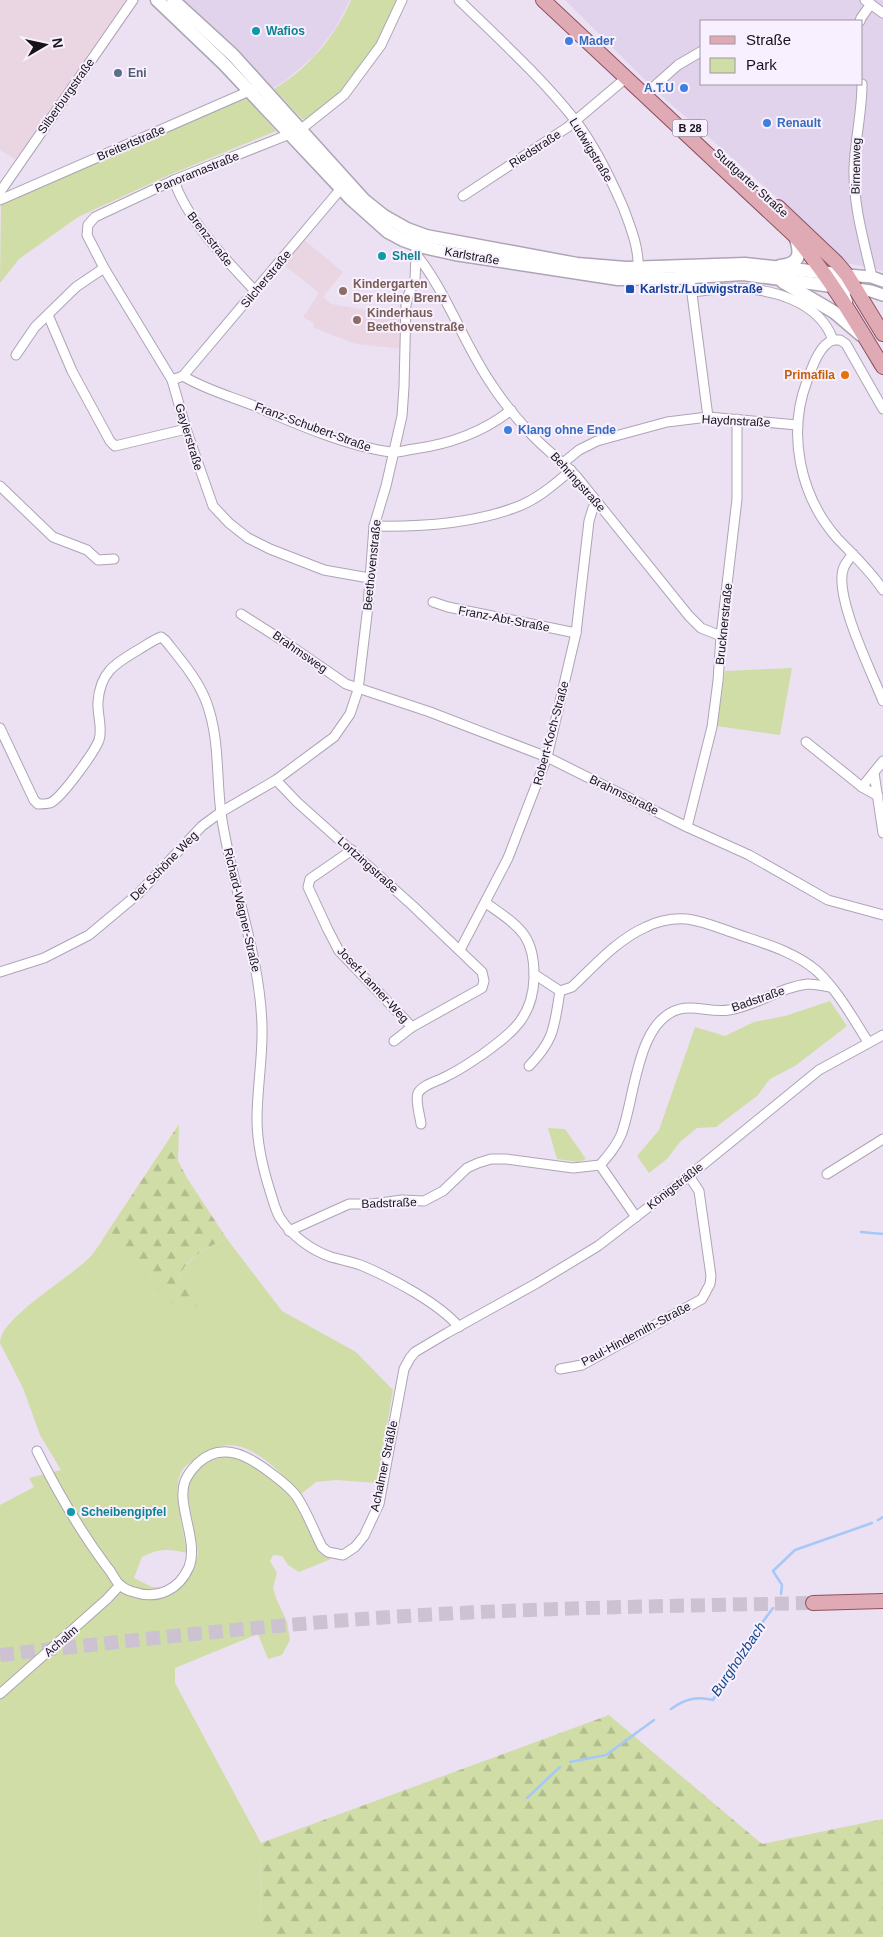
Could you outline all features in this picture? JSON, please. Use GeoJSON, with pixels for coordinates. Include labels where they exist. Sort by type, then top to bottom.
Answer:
{"type":"FeatureCollection","features":[{"type":"Feature","properties":{"kind":"main road","name":"Karlstraße"},"geometry":{"type":"LineString","coordinates":[[157,0],[256,88]]}},
{"type":"Feature","properties":{"kind":"main road","name":"Karlstraße"},"geometry":{"type":"LineString","coordinates":[[173,0],[211,34],[256,88],[345,185],[384,216],[407,229],[422,250]]}},
{"type":"Feature","properties":{"kind":"main road","name":"Stuttgarter Straße"},"geometry":{"type":"LineString","coordinates":[[543,0],[795,236],[822,272]]}},
{"type":"Feature","properties":{"kind":"main road","name":"Stuttgarter Straße"},"geometry":{"type":"LineString","coordinates":[[555,0],[707,144],[788,216],[841,279]]}},
{"type":"Feature","properties":{"kind":"main road","name":"Karlstraße"},"geometry":{"type":"LineString","coordinates":[[345,185],[351,198],[388,232],[422,250],[577,264],[637,274],[822,272]]}},
{"type":"Feature","properties":{"kind":"main road"},"geometry":{"type":"LineString","coordinates":[[795,236],[799,253],[797,259],[774,272],[834,312],[867,340]]}},
{"type":"Feature","properties":{"kind":"main road","name":"Karlstraße"},"geometry":{"type":"LineString","coordinates":[[774,272],[841,279]]}},
{"type":"Feature","properties":{"kind":"main road","name":"B 28"},"geometry":{"type":"LineString","coordinates":[[822,272],[841,279],[883,334]]}},
{"type":"Feature","properties":{"kind":"main road","name":"B 28"},"geometry":{"type":"LineString","coordinates":[[841,279],[847,308],[883,367]]}},
{"type":"Feature","properties":{"kind":"main road"},"geometry":{"type":"LineString","coordinates":[[812,1604],[883,1601]]}},
{"type":"Feature","properties":{"kind":"street","name":"Silberburgstraße"},"geometry":{"type":"LineString","coordinates":[[0,192],[133,0]]}},
{"type":"Feature","properties":{"kind":"street","name":"Panoramastraße"},"geometry":{"type":"LineString","coordinates":[[95,217],[174,180],[296,132],[344,95],[381,45],[402,0]]}},
{"type":"Feature","properties":{"kind":"street","name":"Ludwigstraße"},"geometry":{"type":"LineString","coordinates":[[459,0],[526,66],[576,121],[602,162],[632,229],[637,274]]}},
{"type":"Feature","properties":{"kind":"street"},"geometry":{"type":"LineString","coordinates":[[860,20],[868,2],[883,13]]}},
{"type":"Feature","properties":{"kind":"street"},"geometry":{"type":"LineString","coordinates":[[650,90],[672,69],[700,52]]}},
{"type":"Feature","properties":{"kind":"street","name":"Riedstraße"},"geometry":{"type":"LineString","coordinates":[[463,196],[576,121],[626,78]]}},
{"type":"Feature","properties":{"kind":"street","name":"Birnenweg"},"geometry":{"type":"LineString","coordinates":[[862,85],[854,179],[856,204],[867,254],[877,279]]}},
{"type":"Feature","properties":{"kind":"street","name":"Breitertstraße"},"geometry":{"type":"LineString","coordinates":[[0,200],[256,88]]}},
{"type":"Feature","properties":{"kind":"street","name":"Brenzstraße"},"geometry":{"type":"LineString","coordinates":[[174,180],[183,204],[227,262],[256,292]]}},
{"type":"Feature","properties":{"kind":"street","name":"Silcherstraße"},"geometry":{"type":"LineString","coordinates":[[183,376],[345,185]]}},
{"type":"Feature","properties":{"kind":"street","name":"Gaylerstraße"},"geometry":{"type":"LineString","coordinates":[[95,217],[88,225],[87,235],[104,268],[172,380],[186,429],[213,506],[229,523],[248,538],[270,549],[324,570],[369,578]]}},
{"type":"Feature","properties":{"kind":"street","name":"Beethovenstraße"},"geometry":{"type":"LineString","coordinates":[[221,812],[276,780],[334,737],[350,714],[358,690],[368,606],[374,526],[386,486],[402,416],[406,305],[415,280],[422,250]]}},
{"type":"Feature","properties":{"kind":"street","name":"Behringstraße"},"geometry":{"type":"LineString","coordinates":[[422,250],[492,384],[512,410],[533,436],[571,470],[689,616],[701,628],[721,636]]}},
{"type":"Feature","properties":{"kind":"street"},"geometry":{"type":"LineString","coordinates":[[16,355],[35,327],[76,287],[104,268]]}},
{"type":"Feature","properties":{"kind":"street"},"geometry":{"type":"LineString","coordinates":[[689,272],[708,418]]}},
{"type":"Feature","properties":{"kind":"street"},"geometry":{"type":"LineString","coordinates":[[841,279],[877,279]]}},
{"type":"Feature","properties":{"kind":"street"},"geometry":{"type":"LineString","coordinates":[[841,279],[883,295]]}},
{"type":"Feature","properties":{"kind":"street"},"geometry":{"type":"LineString","coordinates":[[692,292],[731,288],[767,291],[799,302],[818,315],[829,328],[833,340]]}},
{"type":"Feature","properties":{"kind":"street"},"geometry":{"type":"LineString","coordinates":[[48,315],[80,388],[110,441],[115,446],[186,429]]}},
{"type":"Feature","properties":{"kind":"street"},"geometry":{"type":"LineString","coordinates":[[883,409],[846,344],[840,340],[827,342],[810,373],[801,397],[797,425],[805,485],[812,502],[837,538],[867,569],[883,590]]}},
{"type":"Feature","properties":{"kind":"street"},"geometry":{"type":"LineString","coordinates":[[172,380],[183,376]]}},
{"type":"Feature","properties":{"kind":"street","name":"Franz-Schubert-Straße"},"geometry":{"type":"LineString","coordinates":[[183,376],[195,384],[236,398],[283,419],[361,446],[393,453],[438,446],[461,440],[498,420],[512,410]]}},
{"type":"Feature","properties":{"kind":"street","name":"Haydnstraße"},"geometry":{"type":"LineString","coordinates":[[563,463],[579,450],[596,441],[667,422],[708,418],[797,425]]}},
{"type":"Feature","properties":{"kind":"street","name":"Brucknerstraße"},"geometry":{"type":"LineString","coordinates":[[687,827],[712,727],[718,681],[721,636],[737,499],[737,419]]}},
{"type":"Feature","properties":{"kind":"street"},"geometry":{"type":"LineString","coordinates":[[374,526],[435,524],[490,515],[514,508],[533,499],[571,470]]}},
{"type":"Feature","properties":{"kind":"street"},"geometry":{"type":"LineString","coordinates":[[0,486],[53,537],[87,550],[98,560],[114,559]]}},
{"type":"Feature","properties":{"kind":"street","name":"Robert-Koch-Straße"},"geometry":{"type":"LineString","coordinates":[[460,950],[486,903],[512,849],[547,757],[576,633],[589,521],[598,502]]}},
{"type":"Feature","properties":{"kind":"street"},"geometry":{"type":"LineString","coordinates":[[852,554],[843,568],[843,598],[852,626],[883,701]]}},
{"type":"Feature","properties":{"kind":"street","name":"Franz-Abt-Straße"},"geometry":{"type":"LineString","coordinates":[[433,602],[448,608],[576,633]]}},
{"type":"Feature","properties":{"kind":"street","name":"Brahmsweg"},"geometry":{"type":"LineString","coordinates":[[241,614],[346,684],[358,690]]}},
{"type":"Feature","properties":{"kind":"street","name":"Richard-Wagner-Straße"},"geometry":{"type":"LineString","coordinates":[[0,728],[34,800],[38,804],[50,803],[69,786],[99,740],[100,726],[97,703],[101,682],[110,669],[119,661],[158,638],[165,640],[188,669],[206,702],[218,750],[221,812],[234,884],[256,965],[262,1026],[257,1120],[266,1178],[279,1216],[289,1231],[309,1247],[330,1256],[361,1265],[430,1302],[452,1318],[459,1326]]}},
{"type":"Feature","properties":{"kind":"street","name":"Brahmsstraße"},"geometry":{"type":"LineString","coordinates":[[358,690],[430,712],[547,757],[687,827],[749,855],[828,900],[883,915]]}},
{"type":"Feature","properties":{"kind":"street"},"geometry":{"type":"LineString","coordinates":[[806,742],[862,787],[878,796]]}},
{"type":"Feature","properties":{"kind":"street"},"geometry":{"type":"LineString","coordinates":[[862,787],[883,761]]}},
{"type":"Feature","properties":{"kind":"street"},"geometry":{"type":"LineString","coordinates":[[874,773],[883,833]]}},
{"type":"Feature","properties":{"kind":"street","name":"Lortzingstraße"},"geometry":{"type":"LineString","coordinates":[[276,780],[297,802],[352,850],[482,972],[484,981],[482,988],[412,1028]]}},
{"type":"Feature","properties":{"kind":"street","name":"Der Schöne Weg"},"geometry":{"type":"LineString","coordinates":[[0,972],[44,958],[89,935],[138,894],[202,826],[221,812]]}},
{"type":"Feature","properties":{"kind":"street","name":"Josef-Lanner-Weg"},"geometry":{"type":"LineString","coordinates":[[352,850],[313,877],[308,882],[308,887],[339,951],[412,1028]]}},
{"type":"Feature","properties":{"kind":"street"},"geometry":{"type":"LineString","coordinates":[[421,1124],[417,1098],[419,1092],[424,1087],[456,1072],[507,1037],[525,1015],[531,1001],[534,974],[528,940],[519,926],[486,903]]}},
{"type":"Feature","properties":{"kind":"street"},"geometry":{"type":"LineString","coordinates":[[560,992],[572,987],[630,935],[647,926],[674,919],[687,919],[707,924],[784,951],[806,962],[830,986],[868,1042]]}},
{"type":"Feature","properties":{"kind":"street"},"geometry":{"type":"LineString","coordinates":[[534,974],[560,992]]}},
{"type":"Feature","properties":{"kind":"street","name":"Badstraße"},"geometry":{"type":"LineString","coordinates":[[289,1231],[349,1204],[373,1204],[402,1200],[424,1202],[443,1191],[467,1168],[478,1162],[491,1159],[506,1159],[573,1168],[600,1165],[614,1150],[622,1134],[635,1081],[649,1038],[654,1028],[665,1016],[681,1009],[729,1010],[793,987],[809,984],[830,986]]}},
{"type":"Feature","properties":{"kind":"street"},"geometry":{"type":"LineString","coordinates":[[529,1066],[548,1043],[554,1028],[560,992]]}},
{"type":"Feature","properties":{"kind":"street"},"geometry":{"type":"LineString","coordinates":[[394,1041],[412,1028]]}},
{"type":"Feature","properties":{"kind":"street","name":"Königsträßle"},"geometry":{"type":"LineString","coordinates":[[459,1326],[537,1283],[598,1246],[689,1176],[819,1070],[883,1035]]}},
{"type":"Feature","properties":{"kind":"street"},"geometry":{"type":"LineString","coordinates":[[827,1174],[883,1139]]}},
{"type":"Feature","properties":{"kind":"street"},"geometry":{"type":"LineString","coordinates":[[600,1165],[636,1217]]}},
{"type":"Feature","properties":{"kind":"street","name":"Paul-Hindemith-Straße"},"geometry":{"type":"LineString","coordinates":[[560,1369],[582,1365],[702,1299],[710,1284],[711,1276],[699,1191],[689,1176]]}},
{"type":"Feature","properties":{"kind":"street","name":"Achalmer Sträßle"},"geometry":{"type":"LineString","coordinates":[[120,1586],[143,1595],[157,1595],[175,1587],[184,1577],[189,1566],[192,1551],[184,1500],[184,1483],[190,1471],[199,1462],[211,1454],[219,1452],[228,1451],[242,1454],[258,1463],[277,1478],[296,1496],[322,1547],[328,1552],[343,1555],[355,1547],[364,1536],[379,1504],[406,1364],[415,1352],[459,1326]]}},
{"type":"Feature","properties":{"kind":"street"},"geometry":{"type":"LineString","coordinates":[[37,1451],[71,1512],[120,1586]]}},
{"type":"Feature","properties":{"kind":"street","name":"Achalm"},"geometry":{"type":"LineString","coordinates":[[0,1694],[107,1600],[120,1586]]}},
{"type":"Feature","properties":{"kind":"shaded area"},"geometry":{"type":"Polygon","coordinates":[[[0,0],[126,0],[17,160],[0,150],[0,0]]]}},
{"type":"Feature","properties":{"kind":"shaded area"},"geometry":{"type":"Polygon","coordinates":[[[181,0],[350,0],[335,29],[314,56],[285,81],[273,88],[181,0]]]}},
{"type":"Feature","properties":{"kind":"shaded area"},"geometry":{"type":"Polygon","coordinates":[[[565,0],[883,0],[883,271],[847,263],[780,200],[655,90],[565,0]]]}},
{"type":"Feature","properties":{"kind":"shaded area","name":"Kinderhaus Beethovenstraße"},"geometry":{"type":"Polygon","coordinates":[[[303,239],[343,272],[323,297],[331,304],[405,317],[404,349],[356,344],[313,327],[314,323],[303,317],[319,293],[283,264],[303,239]]]}},
{"type":"Feature","properties":{"kind":"green space"},"geometry":{"type":"Polygon","coordinates":[[[351,0],[400,0],[380,43],[341,93],[309,121],[302,119],[274,89],[298,72],[320,51],[345,13],[351,0]]]}},
{"type":"Feature","properties":{"kind":"green space"},"geometry":{"type":"Polygon","coordinates":[[[247,98],[276,131],[169,175],[78,217],[19,259],[0,283],[1,203],[247,98]]]}},
{"type":"Feature","properties":{"kind":"green space"},"geometry":{"type":"Polygon","coordinates":[[[792,668],[780,735],[717,726],[725,671],[792,668]]]}},
{"type":"Feature","properties":{"kind":"green space"},"geometry":{"type":"Polygon","coordinates":[[[830,1001],[847,1026],[795,1066],[770,1079],[757,1096],[716,1127],[697,1128],[680,1142],[667,1159],[649,1173],[637,1156],[659,1130],[695,1027],[725,1036],[754,1022],[785,1016],[830,1001]]]}},
{"type":"Feature","properties":{"kind":"green space"},"geometry":{"type":"Polygon","coordinates":[[[179,1124],[178,1161],[227,1239],[198,1254],[182,1270],[178,1278],[190,1292],[197,1305],[192,1312],[184,1314],[131,1265],[108,1231],[179,1124]]]}},
{"type":"Feature","properties":{"kind":"green space"},"geometry":{"type":"Polygon","coordinates":[[[548,1128],[565,1129],[586,1159],[578,1162],[557,1159],[548,1128]]]}},
{"type":"Feature","properties":{"kind":"green space"},"geometry":{"type":"Polygon","coordinates":[[[108,1231],[131,1265],[190,1292],[178,1278],[183,1270],[193,1258],[227,1239],[282,1311],[356,1352],[393,1390],[377,1483],[336,1480],[316,1482],[301,1494],[278,1470],[250,1450],[229,1445],[218,1447],[188,1464],[182,1470],[179,1477],[179,1505],[187,1553],[164,1550],[142,1557],[134,1578],[152,1587],[166,1588],[168,1595],[178,1590],[187,1580],[198,1554],[186,1484],[201,1465],[227,1455],[256,1465],[293,1497],[320,1553],[331,1559],[299,1572],[288,1565],[282,1556],[273,1555],[270,1561],[277,1573],[273,1588],[287,1622],[290,1640],[282,1655],[268,1659],[258,1634],[175,1668],[175,1683],[261,1843],[260,1937],[0,1937],[0,1505],[34,1487],[29,1478],[61,1470],[40,1435],[23,1388],[0,1343],[3,1333],[12,1321],[38,1298],[82,1265],[98,1247],[108,1231]]]}},
{"type":"Feature","properties":{"kind":"green space"},"geometry":{"type":"Polygon","coordinates":[[[609,1715],[762,1844],[883,1819],[883,1937],[260,1937],[261,1843],[609,1715]]]}},
{"type":"Feature","properties":{"kind":"waterway"},"geometry":{"type":"LineString","coordinates":[[861,1232],[883,1234]]}},
{"type":"Feature","properties":{"kind":"waterway","name":"Burgholzbach"},"geometry":{"type":"LineString","coordinates":[[878,1520],[883,1517]]}},
{"type":"Feature","properties":{"kind":"waterway","name":"Burgholzbach"},"geometry":{"type":"LineString","coordinates":[[781,1594],[782,1585],[773,1571],[795,1550],[872,1523]]}},
{"type":"Feature","properties":{"kind":"waterway","name":"Burgholzbach"},"geometry":{"type":"LineString","coordinates":[[671,1709],[691,1699],[713,1700],[744,1647],[773,1608]]}},
{"type":"Feature","properties":{"kind":"waterway","name":"Burgholzbach"},"geometry":{"type":"LineString","coordinates":[[570,1762],[606,1755],[654,1720]]}},
{"type":"Feature","properties":{"kind":"waterway","name":"Burgholzbach"},"geometry":{"type":"LineString","coordinates":[[527,1798],[560,1767]]}},
{"type":"Feature","properties":{"kind":"tunnel"},"geometry":{"type":"LineString","coordinates":[[0,1655],[234,1630],[375,1618],[648,1606],[813,1603]]}},
{"type":"Feature","properties":{"kind":"place","name":"Wafios"},"geometry":{"type":"Point","coordinates":[256,31]}},
{"type":"Feature","properties":{"kind":"place","name":"Mader"},"geometry":{"type":"Point","coordinates":[569,41]}},
{"type":"Feature","properties":{"kind":"place","name":"Eni"},"geometry":{"type":"Point","coordinates":[118,73]}},
{"type":"Feature","properties":{"kind":"place","name":"A.T.U"},"geometry":{"type":"Point","coordinates":[684,88]}},
{"type":"Feature","properties":{"kind":"place","name":"Renault"},"geometry":{"type":"Point","coordinates":[767,123]}},
{"type":"Feature","properties":{"kind":"place","name":"Shell"},"geometry":{"type":"Point","coordinates":[382,256]}},
{"type":"Feature","properties":{"kind":"place","name":"Karlstr./Ludwigstraße"},"geometry":{"type":"Point","coordinates":[630,289]}},
{"type":"Feature","properties":{"kind":"place","name":"Kindergarten Der kleine Brenz"},"geometry":{"type":"Point","coordinates":[343,291]}},
{"type":"Feature","properties":{"kind":"place","name":"Kinderhaus Beethovenstraße"},"geometry":{"type":"Point","coordinates":[357,320]}},
{"type":"Feature","properties":{"kind":"place","name":"Primafila"},"geometry":{"type":"Point","coordinates":[845,375]}},
{"type":"Feature","properties":{"kind":"place","name":"Klang ohne Ende"},"geometry":{"type":"Point","coordinates":[508,430]}},
{"type":"Feature","properties":{"kind":"place","name":"Scheibengipfel"},"geometry":{"type":"Point","coordinates":[71,1512]}}]}
